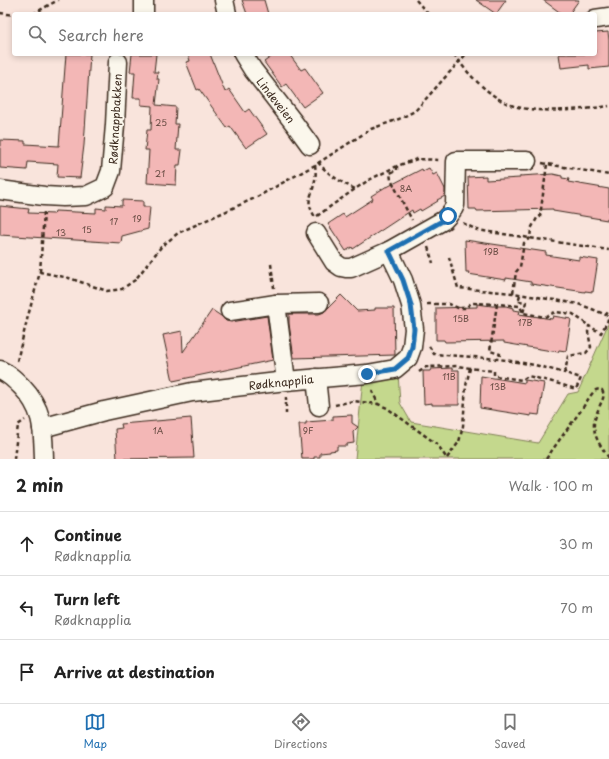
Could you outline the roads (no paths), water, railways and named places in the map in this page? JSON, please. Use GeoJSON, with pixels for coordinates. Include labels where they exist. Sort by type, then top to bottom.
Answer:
{"type":"FeatureCollection","features":[{"type":"Feature","properties":{"kind":"street"},"geometry":{"type":"LineString","coordinates":[[144,0],[144,12]]}},
{"type":"Feature","properties":{"kind":"street"},"geometry":{"type":"LineString","coordinates":[[224,0],[227,12]]}},
{"type":"Feature","properties":{"kind":"street"},"geometry":{"type":"LineString","coordinates":[[597,19],[609,17]]}},
{"type":"Feature","properties":{"kind":"street","name":"Lindeveien"},"geometry":{"type":"LineString","coordinates":[[244,56],[253,70],[310,145]]}},
{"type":"Feature","properties":{"kind":"street","name":"Rødknappbakken"},"geometry":{"type":"LineString","coordinates":[[0,190],[63,197],[86,196],[105,187],[111,171],[118,62]]}},
{"type":"Feature","properties":{"kind":"street"},"geometry":{"type":"LineString","coordinates":[[316,225],[331,259],[334,262],[341,267],[351,268],[358,266],[389,251],[444,220],[453,211],[455,205],[456,161],[527,161]]}},
{"type":"Feature","properties":{"kind":"street","name":"Rødknapplia"},"geometry":{"type":"LineString","coordinates":[[41,420],[104,411],[192,392],[286,381],[367,374],[395,369],[408,358],[412,347],[414,329],[411,305],[403,280],[389,251]]}},
{"type":"Feature","properties":{"kind":"street"},"geometry":{"type":"LineString","coordinates":[[230,311],[276,304],[319,303]]}},
{"type":"Feature","properties":{"kind":"street"},"geometry":{"type":"LineString","coordinates":[[276,304],[286,381]]}},
{"type":"Feature","properties":{"kind":"street"},"geometry":{"type":"LineString","coordinates":[[5,372],[28,394],[41,420],[44,459]]}},
{"type":"Feature","properties":{"kind":"street"},"geometry":{"type":"LineString","coordinates":[[316,378],[319,406]]}}]}
